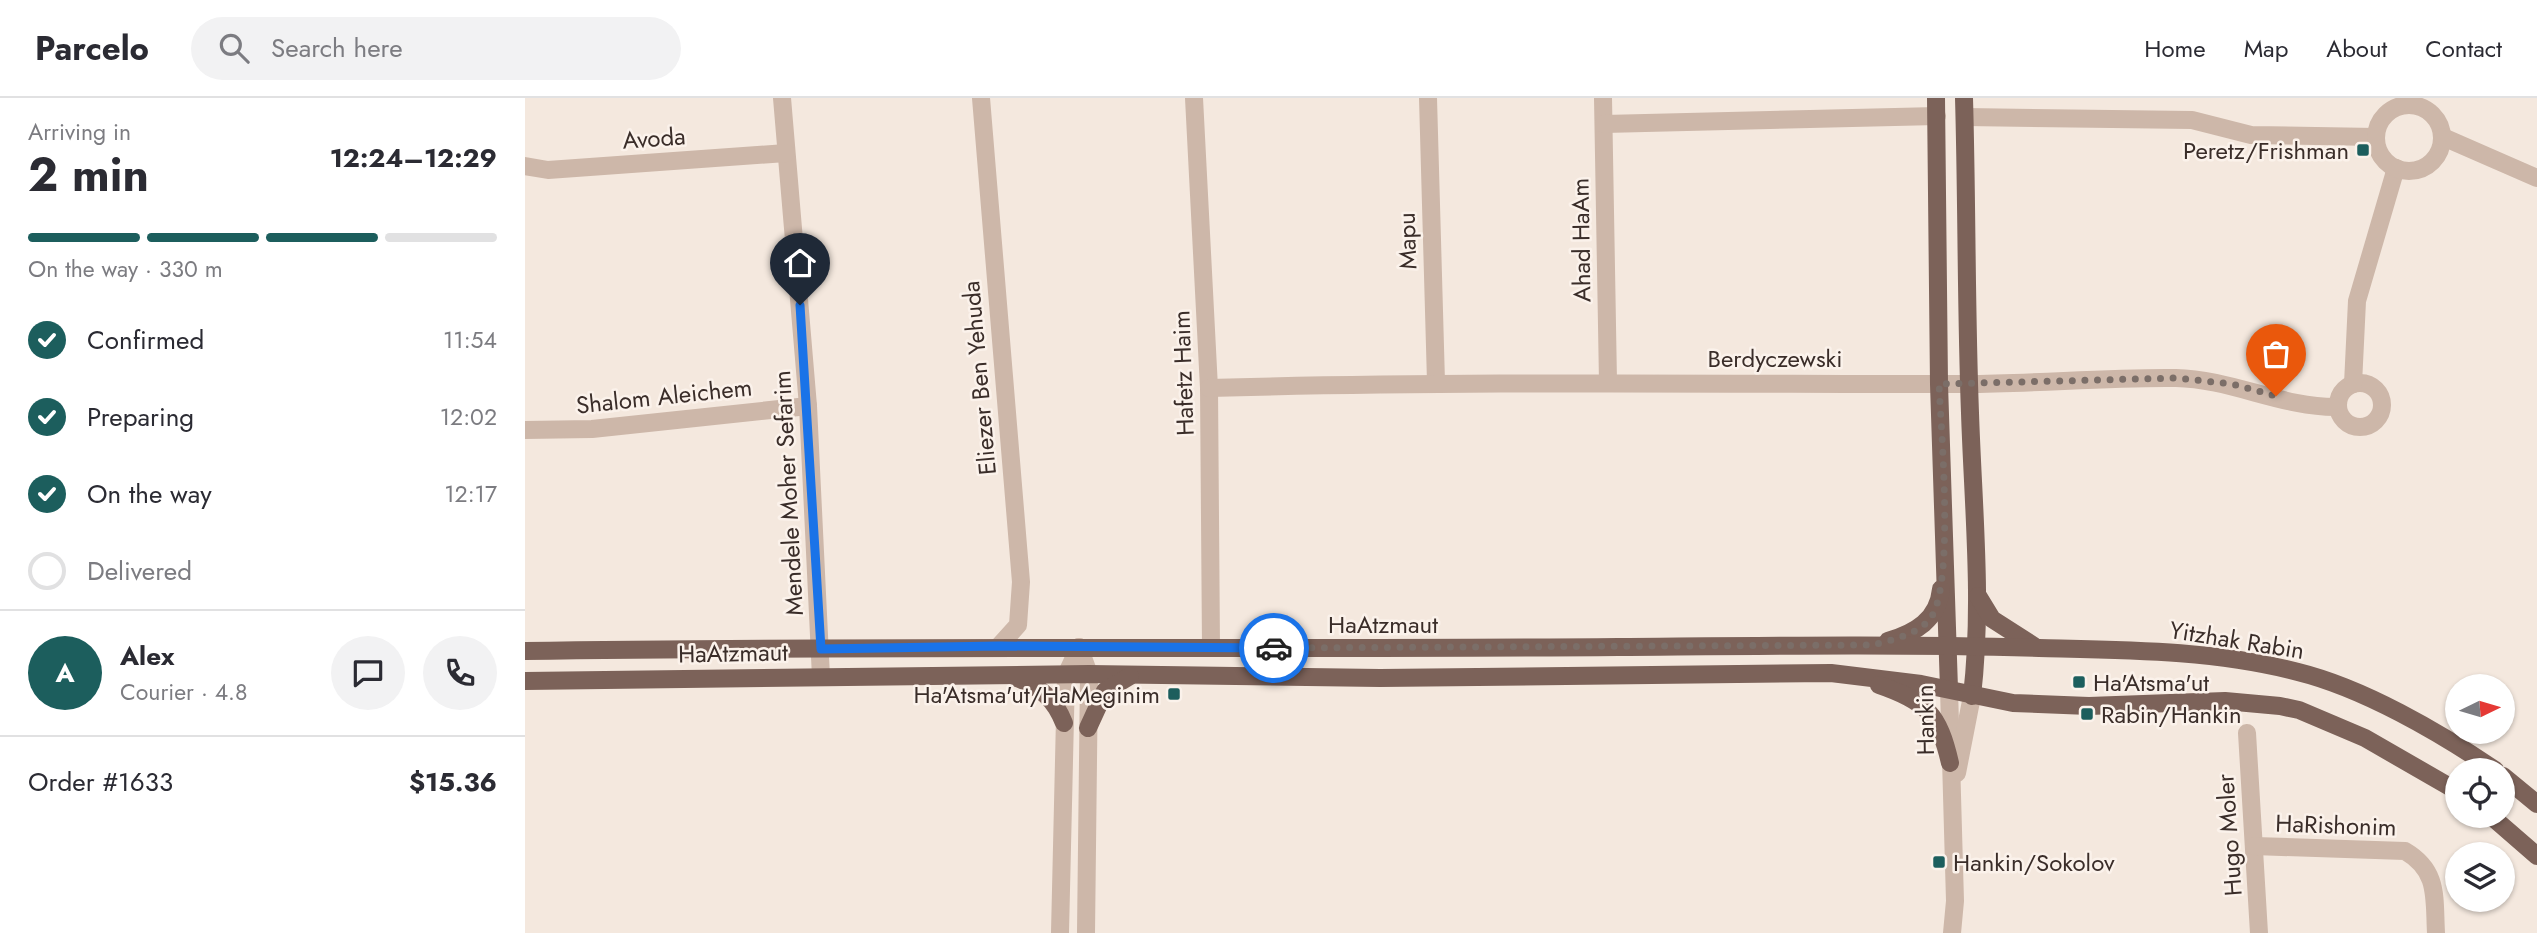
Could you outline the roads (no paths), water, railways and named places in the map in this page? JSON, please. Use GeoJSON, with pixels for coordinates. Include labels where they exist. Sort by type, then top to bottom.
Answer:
{"type":"FeatureCollection","features":[{"type":"Feature","properties":{"kind":"main road"},"geometry":{"type":"LineString","coordinates":[[1964,98],[1977,646],[1972,696]]}},
{"type":"Feature","properties":{"kind":"main road"},"geometry":{"type":"LineString","coordinates":[[1872,645],[1914,631],[1930,618],[1941,595],[1945,554],[1939,384],[1936,107]]}},
{"type":"Feature","properties":{"kind":"main road","name":"Hankin"},"geometry":{"type":"LineString","coordinates":[[1945,554],[1949,689]]}},
{"type":"Feature","properties":{"kind":"main road"},"geometry":{"type":"LineString","coordinates":[[1976,590],[1992,619],[2014,636],[2038,648]]}},
{"type":"Feature","properties":{"kind":"main road","name":"HaAtzmaut"},"geometry":{"type":"LineString","coordinates":[[525,651],[999,646],[1948,645]]}},
{"type":"Feature","properties":{"kind":"main road"},"geometry":{"type":"LineString","coordinates":[[1948,645],[1967,674],[1972,696]]}},
{"type":"Feature","properties":{"kind":"main road","name":"Yitzhak Rabin"},"geometry":{"type":"LineString","coordinates":[[1948,645],[2194,655],[2299,672],[2372,701],[2473,758]]}},
{"type":"Feature","properties":{"kind":"main road","name":"HaAtzmaut"},"geometry":{"type":"LineString","coordinates":[[525,681],[1089,674],[1380,678],[1831,673],[1949,689]]}},
{"type":"Feature","properties":{"kind":"main road"},"geometry":{"type":"LineString","coordinates":[[1831,673],[1895,691],[1919,702],[1936,720],[1950,763]]}},
{"type":"Feature","properties":{"kind":"main road"},"geometry":{"type":"LineString","coordinates":[[1088,728],[1105,691],[1134,674]]}},
{"type":"Feature","properties":{"kind":"main road"},"geometry":{"type":"LineString","coordinates":[[1011,675],[1045,692],[1065,723]]}},
{"type":"Feature","properties":{"kind":"main road"},"geometry":{"type":"LineString","coordinates":[[1949,689],[2013,703],[2064,706],[2225,701],[2280,706],[2308,714],[2365,738],[2445,784]]}},
{"type":"Feature","properties":{"kind":"main road"},"geometry":{"type":"LineString","coordinates":[[2515,786],[2537,804]]}},
{"type":"Feature","properties":{"kind":"main road"},"geometry":{"type":"LineString","coordinates":[[2505,828],[2537,856]]}},
{"type":"Feature","properties":{"kind":"street","name":"Mendele Moher Sefarim"},"geometry":{"type":"LineString","coordinates":[[782,98],[808,406],[821,677]]}},
{"type":"Feature","properties":{"kind":"street","name":"Eliezer Ben Yehuda"},"geometry":{"type":"LineString","coordinates":[[981,98],[1021,582],[1018,625],[999,646]]}},
{"type":"Feature","properties":{"kind":"street","name":"Hafetz Haim"},"geometry":{"type":"LineString","coordinates":[[1194,98],[1209,388],[1211,647]]}},
{"type":"Feature","properties":{"kind":"street","name":"Mapu"},"geometry":{"type":"LineString","coordinates":[[1427,98],[1436,382]]}},
{"type":"Feature","properties":{"kind":"street","name":"Ahad HaAm"},"geometry":{"type":"LineString","coordinates":[[1603,98],[1608,382]]}},
{"type":"Feature","properties":{"kind":"street"},"geometry":{"type":"LineString","coordinates":[[2411,101],[2437,118],[2443,137],[2441,148],[2428,165],[2407,171],[2396,168],[2381,155],[2376,136],[2377,128],[2387,113],[2411,101]]}},
{"type":"Feature","properties":{"kind":"street"},"geometry":{"type":"LineString","coordinates":[[1604,124],[1936,107]]}},
{"type":"Feature","properties":{"kind":"street"},"geometry":{"type":"LineString","coordinates":[[1965,117],[2192,120],[2251,135],[2376,136]]}},
{"type":"Feature","properties":{"kind":"street"},"geometry":{"type":"LineString","coordinates":[[2443,137],[2537,178]]}},
{"type":"Feature","properties":{"kind":"street","name":"Avoda"},"geometry":{"type":"LineString","coordinates":[[525,166],[548,170],[786,153]]}},
{"type":"Feature","properties":{"kind":"street"},"geometry":{"type":"LineString","coordinates":[[2353,384],[2357,301],[2396,168]]}},
{"type":"Feature","properties":{"kind":"street","name":"Berdyczewski"},"geometry":{"type":"LineString","coordinates":[[1209,388],[1436,382],[1969,384],[2177,378],[2232,384],[2319,407],[2337,407]]}},
{"type":"Feature","properties":{"kind":"street"},"geometry":{"type":"LineString","coordinates":[[2353,384],[2366,384],[2377,392],[2382,404],[2377,419],[2365,427],[2350,425],[2339,414],[2337,407],[2341,393],[2353,384]]}},
{"type":"Feature","properties":{"kind":"street","name":"Shalom Aleichem"},"geometry":{"type":"LineString","coordinates":[[525,430],[592,429],[808,406]]}},
{"type":"Feature","properties":{"kind":"street"},"geometry":{"type":"LineString","coordinates":[[1079,647],[1089,674],[1086,933]]}},
{"type":"Feature","properties":{"kind":"street"},"geometry":{"type":"LineString","coordinates":[[1060,933],[1066,675],[1079,647]]}},
{"type":"Feature","properties":{"kind":"street","name":"Hankin"},"geometry":{"type":"LineString","coordinates":[[1949,689],[1955,901],[1952,933]]}},
{"type":"Feature","properties":{"kind":"street","name":"Hankin"},"geometry":{"type":"LineString","coordinates":[[1952,793],[1972,696]]}},
{"type":"Feature","properties":{"kind":"street","name":"Hugo Moler"},"geometry":{"type":"LineString","coordinates":[[2247,733],[2259,933]]}},
{"type":"Feature","properties":{"kind":"street","name":"HaRishonim"},"geometry":{"type":"LineString","coordinates":[[2254,846],[2405,851],[2423,861],[2431,877],[2436,933]]}},
{"type":"Feature","properties":{"kind":"street","name":"Hankin"},"geometry":{"type":"LineString","coordinates":[[1955,901],[1961,933]]}},
{"type":"Feature","properties":{"kind":"place","name":"Peretz/Frishman"},"geometry":{"type":"Point","coordinates":[2363,150]}},
{"type":"Feature","properties":{"kind":"place","name":"Ha'Atsma'ut"},"geometry":{"type":"Point","coordinates":[2079,682]}},
{"type":"Feature","properties":{"kind":"place","name":"Ha'Atsma'ut/HaMeginim"},"geometry":{"type":"Point","coordinates":[1174,694]}},
{"type":"Feature","properties":{"kind":"place","name":"Rabin/Hankin"},"geometry":{"type":"Point","coordinates":[2087,714]}},
{"type":"Feature","properties":{"kind":"place","name":"Hankin/Sokolov"},"geometry":{"type":"Point","coordinates":[1939,862]}}]}
